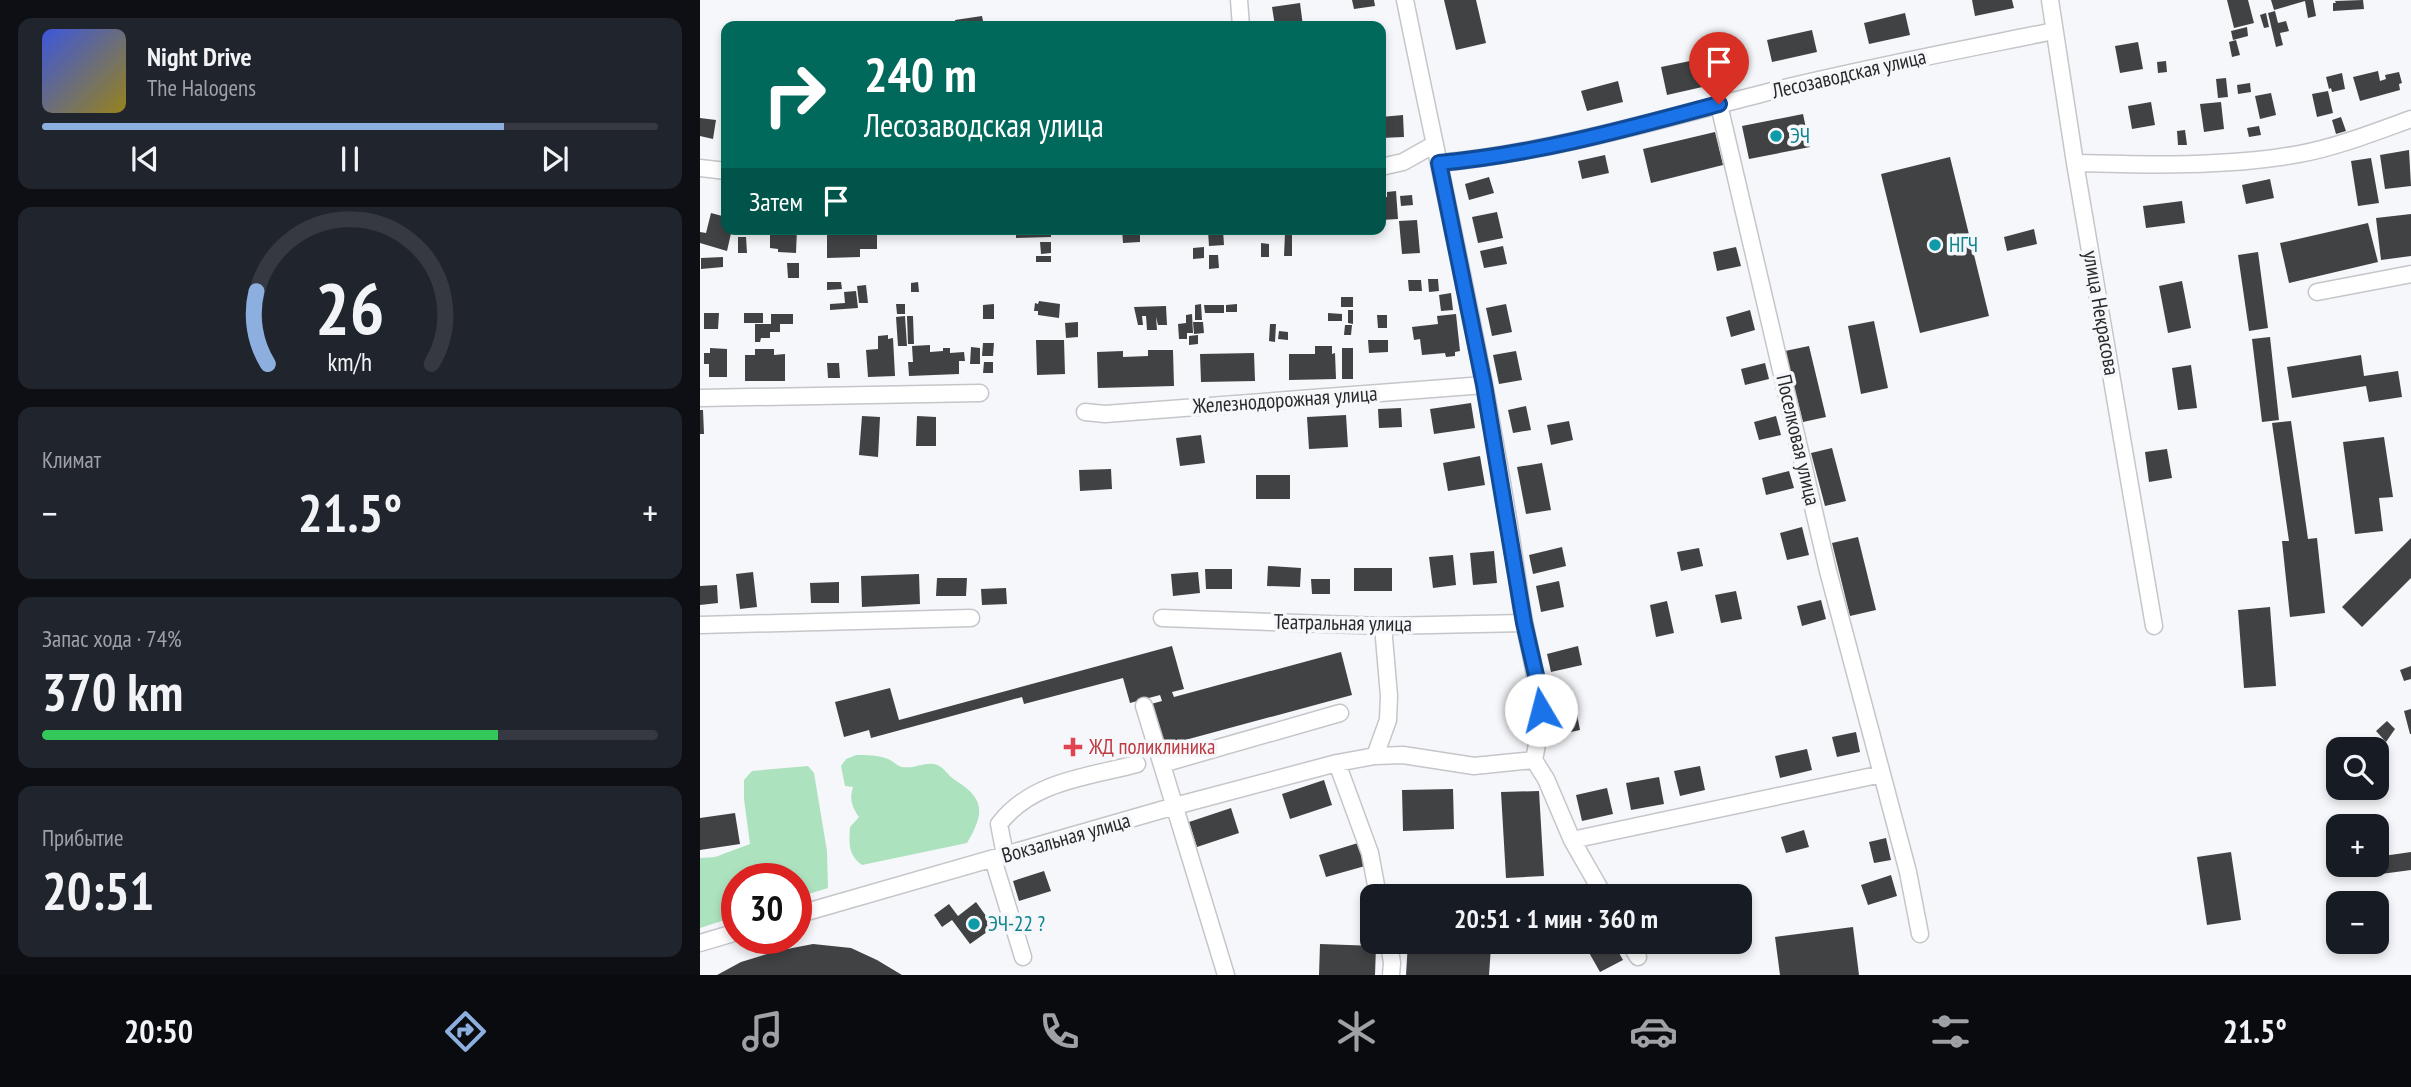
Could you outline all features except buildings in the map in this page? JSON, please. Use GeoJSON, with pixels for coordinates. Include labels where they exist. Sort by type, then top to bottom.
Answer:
{"type":"FeatureCollection","features":[{"type":"Feature","properties":{"kind":"street"},"geometry":{"type":"LineString","coordinates":[[1239,0],[1241,21]]}},
{"type":"Feature","properties":{"kind":"street"},"geometry":{"type":"LineString","coordinates":[[1405,0],[1484,385],[1524,623],[1538,684],[1540,736],[1534,760],[1546,779],[1572,840],[1597,884]]}},
{"type":"Feature","properties":{"kind":"street","name":"улица Некрасова"},"geometry":{"type":"LineString","coordinates":[[2050,0],[2053,31],[2154,626]]}},
{"type":"Feature","properties":{"kind":"street","name":"Лесозаводская улица"},"geometry":{"type":"LineString","coordinates":[[1439,163],[1486,159],[1553,147],[1836,75],[2053,31]]}},
{"type":"Feature","properties":{"kind":"street","name":"Поселковая улица"},"geometry":{"type":"LineString","coordinates":[[1719,104],[1828,571],[1908,872],[1920,934]]}},
{"type":"Feature","properties":{"kind":"street"},"geometry":{"type":"LineString","coordinates":[[2075,163],[2181,164],[2286,156],[2341,143],[2411,119]]}},
{"type":"Feature","properties":{"kind":"street"},"geometry":{"type":"LineString","coordinates":[[1386,166],[1403,162],[1435,144]]}},
{"type":"Feature","properties":{"kind":"street"},"geometry":{"type":"LineString","coordinates":[[700,168],[721,171]]}},
{"type":"Feature","properties":{"kind":"street"},"geometry":{"type":"LineString","coordinates":[[2317,292],[2411,274]]}},
{"type":"Feature","properties":{"kind":"street","name":"Железнодорожная улица"},"geometry":{"type":"LineString","coordinates":[[1085,412],[1105,414],[1484,385]]}},
{"type":"Feature","properties":{"kind":"street"},"geometry":{"type":"LineString","coordinates":[[700,398],[980,393]]}},
{"type":"Feature","properties":{"kind":"street"},"geometry":{"type":"LineString","coordinates":[[700,625],[971,618]]}},
{"type":"Feature","properties":{"kind":"street","name":"Театральная улица"},"geometry":{"type":"LineString","coordinates":[[1163,618],[1383,626],[1524,623]]}},
{"type":"Feature","properties":{"kind":"street"},"geometry":{"type":"LineString","coordinates":[[1375,756],[1388,720],[1389,696],[1383,626]]}},
{"type":"Feature","properties":{"kind":"street"},"geometry":{"type":"LineString","coordinates":[[1144,706],[1226,975]]}},
{"type":"Feature","properties":{"kind":"street"},"geometry":{"type":"LineString","coordinates":[[1162,764],[1340,713]]}},
{"type":"Feature","properties":{"kind":"street","name":"Вокзальная улица"},"geometry":{"type":"LineString","coordinates":[[812,910],[1175,806],[1337,763],[1402,754],[1475,766],[1534,760]]}},
{"type":"Feature","properties":{"kind":"street"},"geometry":{"type":"LineString","coordinates":[[1337,763],[1370,853],[1376,884]]}},
{"type":"Feature","properties":{"kind":"street"},"geometry":{"type":"LineString","coordinates":[[1023,957],[999,857],[999,824],[1012,808],[1043,788],[1137,764]]}},
{"type":"Feature","properties":{"kind":"street"},"geometry":{"type":"LineString","coordinates":[[1572,840],[1882,774]]}},
{"type":"Feature","properties":{"kind":"street"},"geometry":{"type":"LineString","coordinates":[[700,943],[721,937]]}},
{"type":"Feature","properties":{"kind":"street"},"geometry":{"type":"LineString","coordinates":[[1391,954],[1391,975]]}},
{"type":"Feature","properties":{"kind":"green space"},"geometry":{"type":"Polygon","coordinates":[[[856,755],[884,758],[902,767],[930,764],[943,769],[977,801],[977,824],[967,843],[862,865],[850,849],[850,827],[859,817],[852,803],[853,787],[845,786],[841,766],[846,759],[856,755]]]}},
{"type":"Feature","properties":{"kind":"green space"},"geometry":{"type":"Polygon","coordinates":[[[808,766],[814,773],[827,851],[828,888],[812,893],[812,863],[721,863],[721,921],[700,928],[700,858],[715,857],[750,844],[744,780],[752,771],[808,766]]]}},
{"type":"Feature","properties":{"kind":"place","name":"ЭЧ"},"geometry":{"type":"Point","coordinates":[1776,136]}},
{"type":"Feature","properties":{"kind":"place","name":"НГЧ"},"geometry":{"type":"Point","coordinates":[1935,245]}},
{"type":"Feature","properties":{"kind":"place","name":"ЖД поликлиника"},"geometry":{"type":"Point","coordinates":[1073,747]}},
{"type":"Feature","properties":{"kind":"place","name":"ЭЧ-22 ?"},"geometry":{"type":"Point","coordinates":[974,924]}},
{"type":"Feature","properties":{"kind":"route"},"geometry":{"type":"LineString","coordinates":[[1541,710],[1484,385],[1439,163],[1486,159],[1553,147],[1719,104]]}}]}
